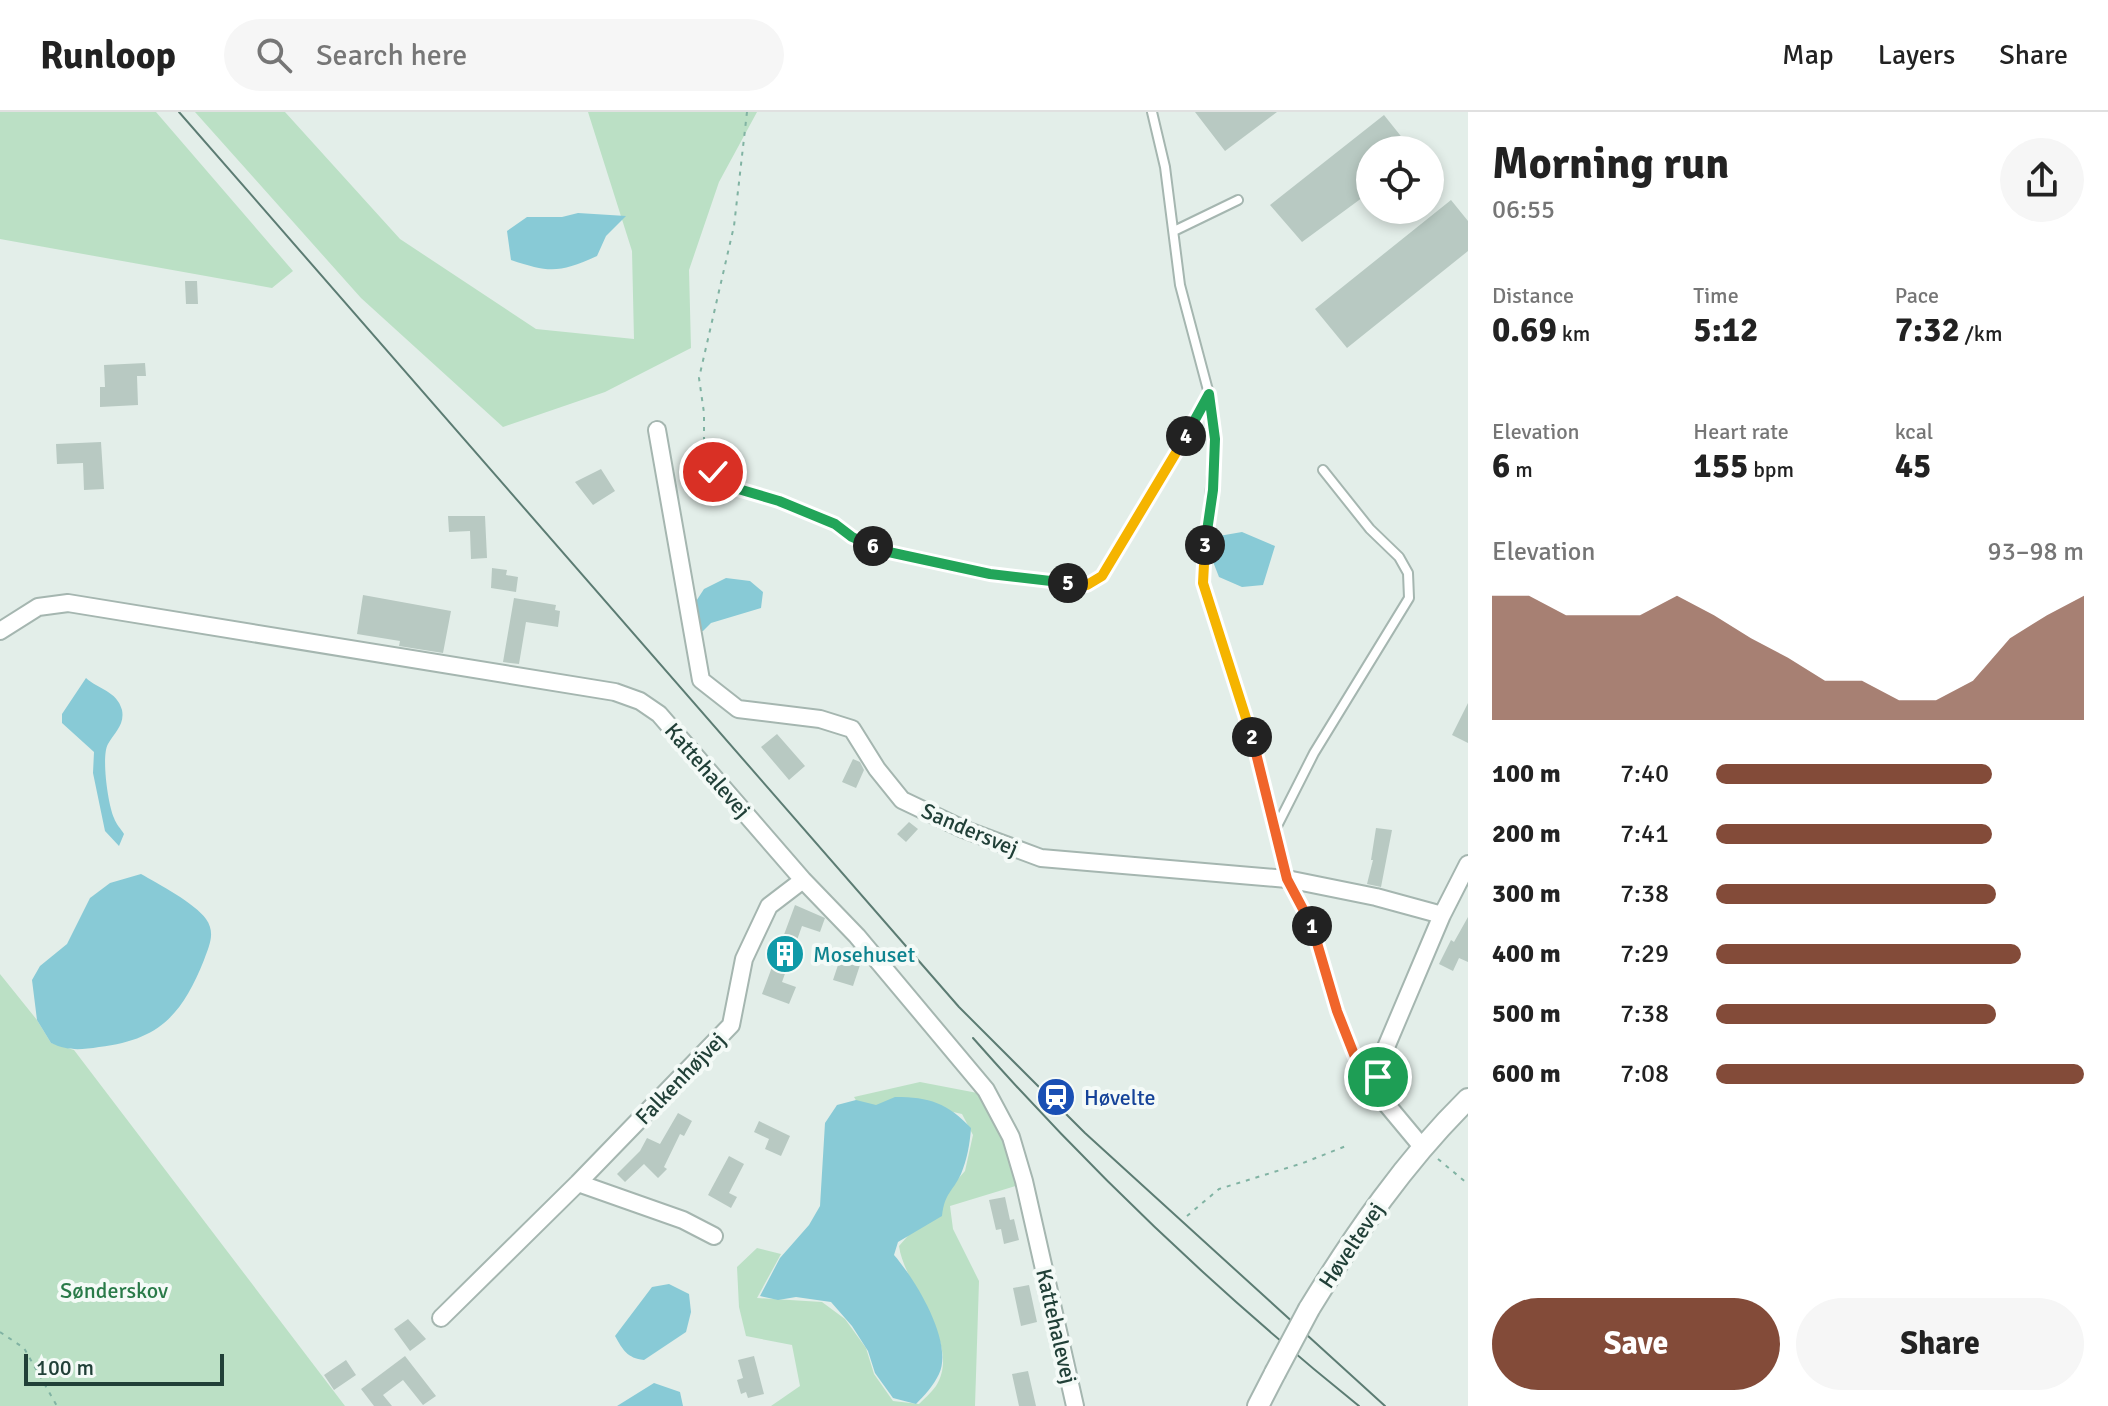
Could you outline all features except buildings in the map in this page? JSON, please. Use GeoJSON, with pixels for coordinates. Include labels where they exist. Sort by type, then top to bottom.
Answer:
{"type":"FeatureCollection","features":[{"type":"Feature","properties":{"kind":"street","name":"Sandersvej"},"geometry":{"type":"LineString","coordinates":[[657,430],[701,680],[738,709],[820,719],[852,729],[877,769],[902,800],[963,829],[1041,858],[1287,879],[1376,897],[1442,915]]}},
{"type":"Feature","properties":{"kind":"street","name":"Kattehalevej"},"geometry":{"type":"LineString","coordinates":[[0,631],[38,607],[68,603],[615,692],[640,701],[659,714],[803,880],[857,936],[986,1090],[1011,1137],[1024,1181],[1075,1406]]}},
{"type":"Feature","properties":{"kind":"street"},"geometry":{"type":"LineString","coordinates":[[1423,1148],[1378,1094],[1381,1059],[1442,915],[1468,864]]}},
{"type":"Feature","properties":{"kind":"street","name":"Falkenhøjvej"},"geometry":{"type":"LineString","coordinates":[[441,1318],[578,1183],[731,1025],[744,959],[769,906],[803,880]]}},
{"type":"Feature","properties":{"kind":"street","name":"Høveltevej"},"geometry":{"type":"LineString","coordinates":[[1258,1406],[1309,1309],[1375,1207],[1468,1099]]}},
{"type":"Feature","properties":{"kind":"street"},"geometry":{"type":"LineString","coordinates":[[578,1183],[683,1220],[714,1236]]}},
{"type":"Feature","properties":{"kind":"lane"},"geometry":{"type":"LineString","coordinates":[[1152,112],[1165,167],[1180,285],[1209,394],[1215,439],[1203,583],[1255,745],[1287,879],[1313,928],[1337,1011],[1357,1062],[1378,1094]]}},
{"type":"Feature","properties":{"kind":"lane"},"geometry":{"type":"LineString","coordinates":[[1174,231],[1238,200]]}},
{"type":"Feature","properties":{"kind":"lane"},"geometry":{"type":"LineString","coordinates":[[1276,828],[1314,753],[1409,598],[1408,573],[1399,557],[1370,529],[1323,470]]}},
{"type":"Feature","properties":{"kind":"path"},"geometry":{"type":"LineString","coordinates":[[747,112],[734,226],[699,378],[704,413],[704,451],[713,472],[735,488],[779,501],[835,524],[852,537],[884,551],[990,574],[1087,585],[1102,576],[1209,394]]}},
{"type":"Feature","properties":{"kind":"path"},"geometry":{"type":"LineString","coordinates":[[1187,1216],[1219,1189],[1346,1146]]}},
{"type":"Feature","properties":{"kind":"path"},"geometry":{"type":"LineString","coordinates":[[1423,1148],[1468,1184]]}},
{"type":"Feature","properties":{"kind":"path"},"geometry":{"type":"LineString","coordinates":[[0,1332],[24,1348],[57,1406]]}},
{"type":"Feature","properties":{"kind":"green space"},"geometry":{"type":"Polygon","coordinates":[[[0,112],[156,112],[293,271],[272,288],[0,239],[0,112]]]}},
{"type":"Feature","properties":{"kind":"green space"},"geometry":{"type":"Polygon","coordinates":[[[195,112],[285,112],[400,239],[536,329],[634,339],[632,251],[588,112],[757,112],[719,182],[689,270],[691,348],[605,392],[503,427],[361,298],[195,112]]]}},
{"type":"Feature","properties":{"kind":"green space","name":"Sønderskov"},"geometry":{"type":"Polygon","coordinates":[[[0,974],[37,1020],[51,1043],[74,1050],[345,1406],[0,1406],[0,974]]]}},
{"type":"Feature","properties":{"kind":"green space"},"geometry":{"type":"Polygon","coordinates":[[[920,1082],[993,1096],[1019,1185],[950,1206],[953,1229],[979,1281],[975,1406],[771,1406],[800,1386],[792,1345],[746,1336],[739,1307],[737,1267],[757,1248],[781,1254],[757,1298],[822,1302],[845,1319],[866,1348],[874,1374],[893,1401],[919,1404],[936,1386],[942,1369],[937,1333],[903,1262],[899,1246],[965,1171],[973,1135],[962,1114],[896,1099],[863,1112],[854,1097],[920,1082]]]}},
{"type":"Feature","properties":{"kind":"water"},"geometry":{"type":"Polygon","coordinates":[[[578,213],[626,216],[606,236],[597,256],[584,262],[545,269],[511,260],[507,231],[527,217],[562,217],[578,213]]]}},
{"type":"Feature","properties":{"kind":"water"},"geometry":{"type":"Polygon","coordinates":[[[1242,532],[1275,546],[1263,585],[1242,587],[1219,577],[1210,554],[1219,536],[1242,532]]]}},
{"type":"Feature","properties":{"kind":"water"},"geometry":{"type":"Polygon","coordinates":[[[726,578],[750,581],[763,592],[761,608],[711,623],[703,631],[697,631],[691,609],[704,589],[726,578]]]}},
{"type":"Feature","properties":{"kind":"water"},"geometry":{"type":"Polygon","coordinates":[[[86,678],[112,694],[120,704],[123,715],[108,744],[105,759],[112,812],[124,834],[119,846],[105,831],[93,773],[94,752],[62,723],[62,714],[86,678]]]}},
{"type":"Feature","properties":{"kind":"water"},"geometry":{"type":"Polygon","coordinates":[[[141,874],[194,907],[209,924],[209,945],[187,996],[166,1022],[138,1038],[120,1044],[80,1049],[51,1043],[37,1020],[32,980],[40,966],[67,944],[90,898],[110,883],[141,874]]]}},
{"type":"Feature","properties":{"kind":"water"},"geometry":{"type":"Polygon","coordinates":[[[895,1097],[937,1103],[971,1128],[963,1169],[947,1197],[942,1216],[898,1242],[894,1255],[912,1279],[930,1312],[941,1345],[939,1374],[916,1404],[893,1398],[875,1373],[868,1351],[852,1326],[831,1302],[796,1297],[778,1300],[760,1296],[780,1258],[809,1225],[820,1206],[825,1123],[837,1105],[856,1100],[876,1105],[895,1097]]]}},
{"type":"Feature","properties":{"kind":"water"},"geometry":{"type":"Polygon","coordinates":[[[669,1284],[689,1294],[691,1312],[686,1332],[644,1360],[629,1355],[615,1336],[652,1287],[669,1284]]]}},
{"type":"Feature","properties":{"kind":"water"},"geometry":{"type":"Polygon","coordinates":[[[654,1383],[680,1392],[683,1406],[617,1406],[654,1383]]]}},
{"type":"Feature","properties":{"kind":"tram line"},"geometry":{"type":"LineString","coordinates":[[179,112],[959,1007],[1085,1133],[1385,1406]]}},
{"type":"Feature","properties":{"kind":"tram line"},"geometry":{"type":"LineString","coordinates":[[973,1038],[1110,1184],[1158,1230],[1307,1364],[1359,1406]]}},
{"type":"Feature","properties":{"kind":"place","name":"Mosehuset"},"geometry":{"type":"Point","coordinates":[785,954]}},
{"type":"Feature","properties":{"kind":"place","name":"Høvelte"},"geometry":{"type":"Point","coordinates":[1056,1097]}},
{"type":"Feature","properties":{"kind":"route"},"geometry":{"type":"LineString","coordinates":[[713,472],[735,488],[779,501],[835,524],[852,537],[884,551],[990,574],[1087,585],[1102,576],[1209,394],[1215,439],[1203,583],[1255,745],[1287,879],[1313,928],[1337,1011],[1357,1062],[1378,1094],[1378,1077]]}}]}
